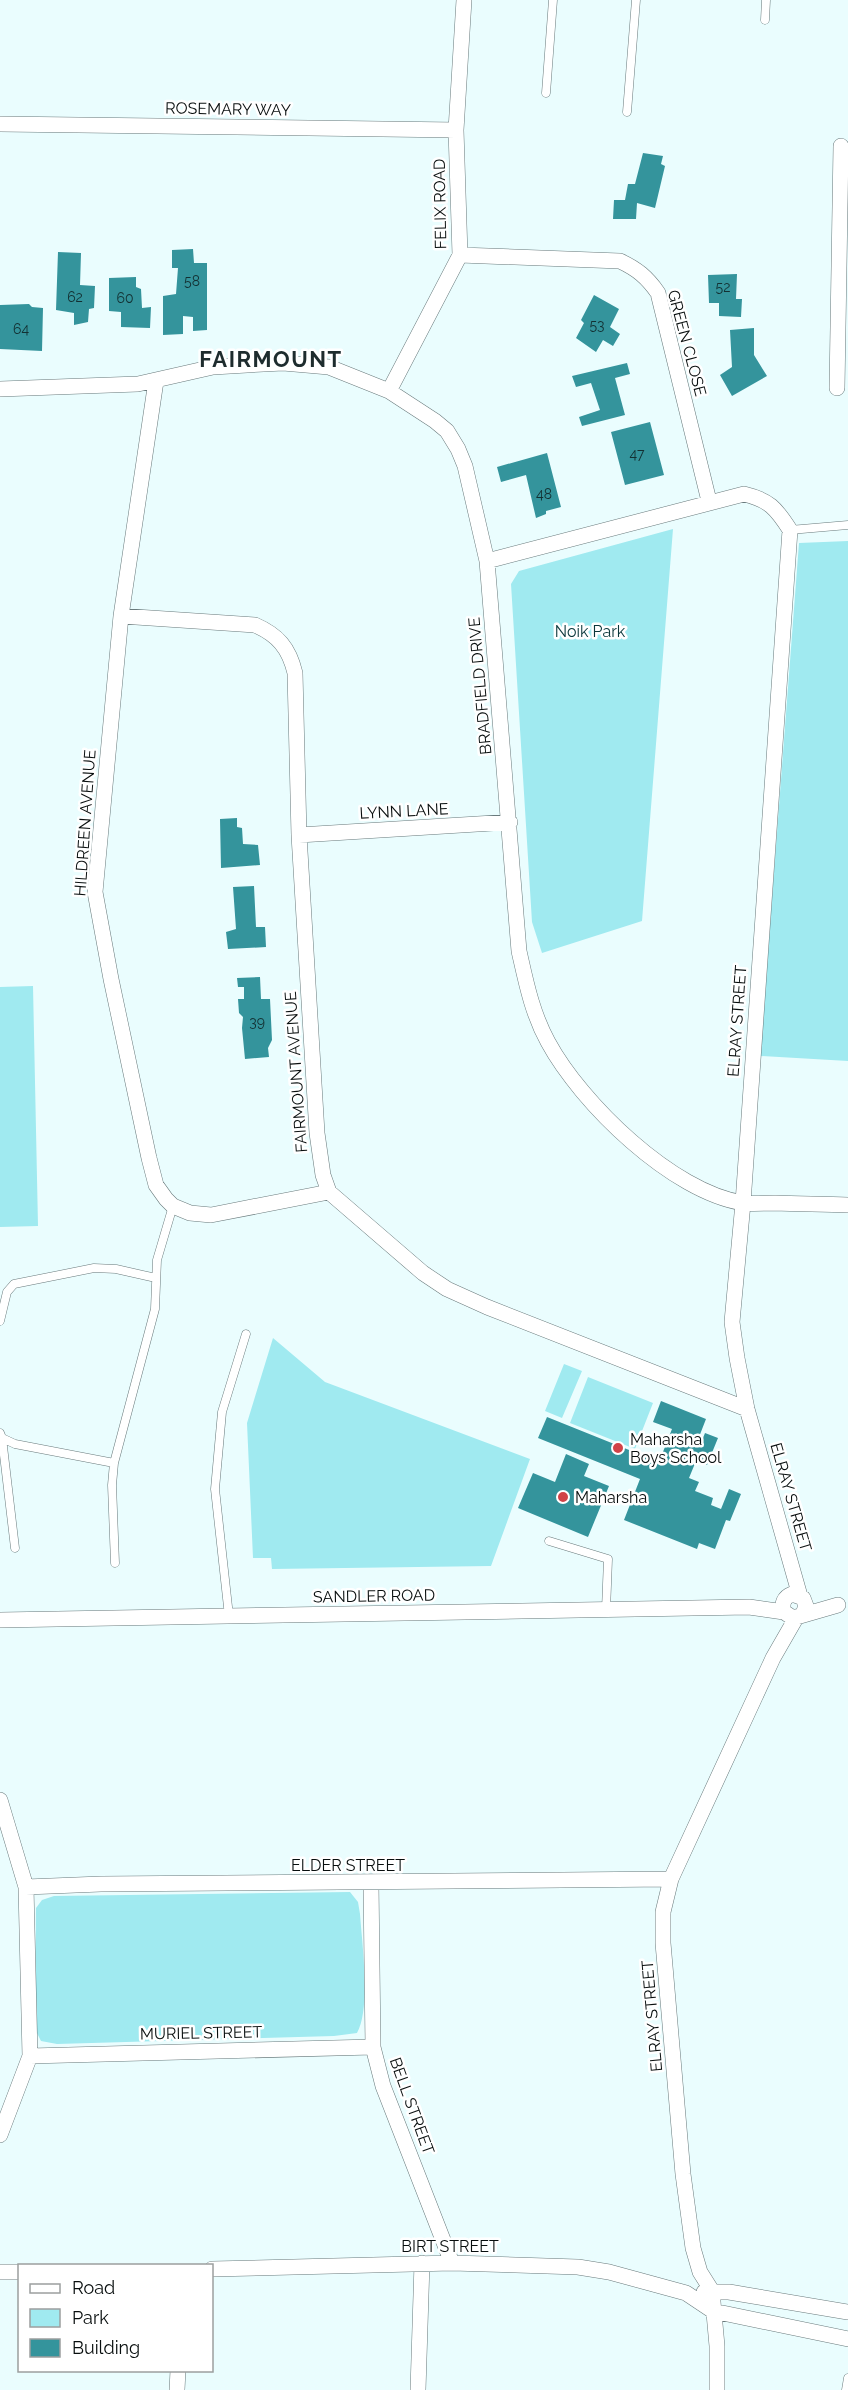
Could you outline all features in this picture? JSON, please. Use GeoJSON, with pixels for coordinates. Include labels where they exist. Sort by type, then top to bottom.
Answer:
{"type":"FeatureCollection","features":[{"type":"Feature","properties":{"kind":"street","name":"FELIX ROAD"},"geometry":{"type":"LineString","coordinates":[[389,391],[460,255],[456,130],[464,0]]}},
{"type":"Feature","properties":{"kind":"street","name":"ROSEMARY WAY"},"geometry":{"type":"LineString","coordinates":[[0,124],[456,130]]}},
{"type":"Feature","properties":{"kind":"street"},"geometry":{"type":"LineString","coordinates":[[837,388],[844,263],[841,146]]}},
{"type":"Feature","properties":{"kind":"street","name":"GREEN CLOSE"},"geometry":{"type":"LineString","coordinates":[[460,255],[620,261],[647,278],[658,293],[709,501]]}},
{"type":"Feature","properties":{"kind":"street","name":"BRADFIELD DRIVE"},"geometry":{"type":"LineString","coordinates":[[0,389],[138,384],[213,368],[283,363],[336,368],[389,391],[435,421],[453,440],[465,466],[487,561],[519,951],[530,1000],[547,1040],[560,1061],[614,1124],[659,1164],[690,1184],[742,1203],[848,1205]]}},
{"type":"Feature","properties":{"kind":"street","name":"HILDREEN AVENUE"},"geometry":{"type":"LineString","coordinates":[[156,381],[121,616],[96,878],[96,902],[149,1158],[156,1185],[173,1206]]}},
{"type":"Feature","properties":{"kind":"street"},"geometry":{"type":"LineString","coordinates":[[487,561],[709,501],[744,494],[760,498],[776,508],[790,530]]}},
{"type":"Feature","properties":{"kind":"street","name":"ELRAY STREET"},"geometry":{"type":"LineString","coordinates":[[717,2390],[717,2346],[712,2291],[700,2272],[693,2248],[683,2174],[662,1927],[665,1897],[671,1879],[774,1658],[794,1606],[791,1565],[747,1409],[736,1358],[732,1322],[790,530]]}},
{"type":"Feature","properties":{"kind":"street","name":"FAIRMOUNT AVENUE"},"geometry":{"type":"LineString","coordinates":[[121,616],[255,625],[270,632],[282,643],[291,657],[295,673],[299,835],[317,1133],[323,1175],[330,1192]]}},
{"type":"Feature","properties":{"kind":"street","name":"LYNN LANE"},"geometry":{"type":"LineString","coordinates":[[299,835],[510,822]]}},
{"type":"Feature","properties":{"kind":"street"},"geometry":{"type":"LineString","coordinates":[[173,1206],[190,1213],[211,1215],[330,1192],[410,1263],[447,1288],[487,1307],[747,1409]]}},
{"type":"Feature","properties":{"kind":"street","name":"SANDLER ROAD"},"geometry":{"type":"LineString","coordinates":[[0,1620],[843,1605]]}},
{"type":"Feature","properties":{"kind":"street"},"geometry":{"type":"LineString","coordinates":[[0,1800],[26,1887],[30,2056],[0,2135]]}},
{"type":"Feature","properties":{"kind":"street","name":"ELDER STREET"},"geometry":{"type":"LineString","coordinates":[[26,1887],[113,1884],[671,1879]]}},
{"type":"Feature","properties":{"kind":"street","name":"BELL STREET"},"geometry":{"type":"LineString","coordinates":[[371,1883],[373,2047],[383,2086],[452,2263]]}},
{"type":"Feature","properties":{"kind":"street","name":"MURIEL STREET"},"geometry":{"type":"LineString","coordinates":[[30,2056],[373,2047]]}},
{"type":"Feature","properties":{"kind":"street"},"geometry":{"type":"LineString","coordinates":[[418,2390],[422,2263]]}},
{"type":"Feature","properties":{"kind":"street","name":"BIRT STREET"},"geometry":{"type":"LineString","coordinates":[[213,2269],[422,2263],[578,2267],[609,2272],[686,2293],[713,2311],[848,2339]]}},
{"type":"Feature","properties":{"kind":"street"},"geometry":{"type":"LineString","coordinates":[[0,2272],[18,2272]]}},
{"type":"Feature","properties":{"kind":"street","name":"BIRT STREET"},"geometry":{"type":"LineString","coordinates":[[686,2293],[729,2292],[848,2312]]}},
{"type":"Feature","properties":{"kind":"street"},"geometry":{"type":"LineString","coordinates":[[177,2390],[178,2372]]}},
{"type":"Feature","properties":{"kind":"lane"},"geometry":{"type":"LineString","coordinates":[[546,93],[553,0]]}},
{"type":"Feature","properties":{"kind":"lane"},"geometry":{"type":"LineString","coordinates":[[627,112],[636,0]]}},
{"type":"Feature","properties":{"kind":"lane"},"geometry":{"type":"LineString","coordinates":[[765,20],[766,0]]}},
{"type":"Feature","properties":{"kind":"lane"},"geometry":{"type":"LineString","coordinates":[[790,530],[848,525]]}},
{"type":"Feature","properties":{"kind":"lane"},"geometry":{"type":"LineString","coordinates":[[115,1563],[112,1485],[114,1463],[155,1308],[159,1248],[173,1206]]}},
{"type":"Feature","properties":{"kind":"lane"},"geometry":{"type":"LineString","coordinates":[[0,1322],[7,1292],[14,1284],[94,1268],[116,1269],[156,1278]]}},
{"type":"Feature","properties":{"kind":"lane"},"geometry":{"type":"LineString","coordinates":[[229,1616],[215,1490],[221,1418],[246,1334]]}},
{"type":"Feature","properties":{"kind":"lane"},"geometry":{"type":"LineString","coordinates":[[1,1436],[15,1444],[114,1463]]}},
{"type":"Feature","properties":{"kind":"lane"},"geometry":{"type":"LineString","coordinates":[[1,1436],[15,1548]]}},
{"type":"Feature","properties":{"kind":"lane"},"geometry":{"type":"LineString","coordinates":[[549,1541],[608,1559],[606,1610]]}},
{"type":"Feature","properties":{"kind":"lane"},"geometry":{"type":"LineString","coordinates":[[846,2390],[848,2378]]}},
{"type":"Feature","properties":{"kind":"green space","name":"Noik Park"},"geometry":{"type":"Polygon","coordinates":[[[673,529],[642,921],[542,953],[532,922],[511,584],[519,571],[673,529]]]}},
{"type":"Feature","properties":{"kind":"green space"},"geometry":{"type":"Polygon","coordinates":[[[848,541],[848,1061],[760,1056],[799,543],[848,541]]]}},
{"type":"Feature","properties":{"kind":"green space"},"geometry":{"type":"Polygon","coordinates":[[[33,986],[38,1226],[0,1227],[0,987],[33,986]]]}},
{"type":"Feature","properties":{"kind":"green space"},"geometry":{"type":"Polygon","coordinates":[[[273,1338],[325,1382],[530,1459],[491,1566],[272,1569],[271,1558],[253,1558],[247,1423],[273,1338]]]}},
{"type":"Feature","properties":{"kind":"green space"},"geometry":{"type":"Polygon","coordinates":[[[564,1364],[582,1371],[562,1418],[545,1411],[564,1364]]]}},
{"type":"Feature","properties":{"kind":"green space"},"geometry":{"type":"Polygon","coordinates":[[[588,1377],[653,1403],[635,1449],[570,1423],[588,1377]]]}},
{"type":"Feature","properties":{"kind":"green space"},"geometry":{"type":"Polygon","coordinates":[[[350,1892],[358,1902],[360,1914],[365,1992],[364,2008],[357,2033],[334,2036],[57,2044],[41,2041],[35,2029],[36,1908],[42,1900],[54,1896],[350,1892]]]}},
{"type":"Feature","properties":{"kind":"building"},"geometry":{"type":"Polygon","coordinates":[[[643,153],[663,156],[661,164],[665,166],[655,208],[637,203],[636,219],[613,219],[614,200],[625,200],[628,184],[635,184],[643,153]]]}},
{"type":"Feature","properties":{"kind":"building"},"geometry":{"type":"Polygon","coordinates":[[[193,249],[194,263],[207,263],[207,330],[193,331],[193,317],[183,316],[183,334],[163,335],[163,296],[176,294],[178,268],[172,268],[172,250],[193,249]]]}},
{"type":"Feature","properties":{"kind":"building"},"geometry":{"type":"Polygon","coordinates":[[[58,252],[81,253],[80,285],[95,286],[94,308],[89,309],[88,322],[74,325],[74,313],[56,310],[58,252]]]}},
{"type":"Feature","properties":{"kind":"building"},"geometry":{"type":"Polygon","coordinates":[[[737,274],[736,299],[742,299],[741,317],[719,316],[719,303],[709,303],[708,275],[737,274]]]}},
{"type":"Feature","properties":{"kind":"building"},"geometry":{"type":"Polygon","coordinates":[[[136,277],[136,287],[141,289],[142,308],[151,307],[150,328],[121,327],[121,312],[109,311],[109,278],[136,277]]]}},
{"type":"Feature","properties":{"kind":"building"},"geometry":{"type":"Polygon","coordinates":[[[594,295],[619,309],[610,327],[620,334],[613,346],[603,340],[596,352],[576,338],[584,323],[581,320],[594,295]]]}},
{"type":"Feature","properties":{"kind":"building"},"geometry":{"type":"Polygon","coordinates":[[[29,304],[32,307],[43,308],[42,351],[0,349],[0,305],[29,304]]]}},
{"type":"Feature","properties":{"kind":"building"},"geometry":{"type":"Polygon","coordinates":[[[754,328],[754,355],[767,376],[732,396],[720,375],[732,367],[730,330],[754,328]]]}},
{"type":"Feature","properties":{"kind":"building"},"geometry":{"type":"Polygon","coordinates":[[[627,363],[630,374],[615,378],[625,415],[582,426],[579,417],[600,410],[591,383],[576,387],[572,376],[627,363]]]}},
{"type":"Feature","properties":{"kind":"building"},"geometry":{"type":"Polygon","coordinates":[[[650,422],[664,475],[625,485],[611,432],[650,422]]]}},
{"type":"Feature","properties":{"kind":"building"},"geometry":{"type":"Polygon","coordinates":[[[547,453],[561,507],[546,511],[546,514],[536,518],[526,475],[501,482],[497,467],[547,453]]]}},
{"type":"Feature","properties":{"kind":"building"},"geometry":{"type":"Polygon","coordinates":[[[237,818],[237,827],[242,828],[243,844],[258,845],[260,865],[221,868],[220,819],[237,818]]]}},
{"type":"Feature","properties":{"kind":"building"},"geometry":{"type":"Polygon","coordinates":[[[254,886],[256,927],[265,927],[266,947],[228,949],[226,932],[236,929],[233,887],[254,886]]]}},
{"type":"Feature","properties":{"kind":"building"},"geometry":{"type":"Polygon","coordinates":[[[260,977],[261,999],[270,999],[272,1040],[268,1048],[269,1057],[245,1059],[243,1017],[239,1013],[238,999],[244,999],[244,987],[238,987],[237,978],[260,977]]]}},
{"type":"Feature","properties":{"kind":"building"},"geometry":{"type":"Polygon","coordinates":[[[661,1401],[706,1419],[699,1437],[703,1438],[705,1433],[718,1438],[707,1465],[696,1461],[689,1478],[699,1482],[695,1491],[713,1498],[711,1505],[721,1509],[729,1489],[741,1494],[730,1521],[726,1520],[715,1549],[699,1543],[697,1549],[624,1520],[640,1479],[538,1438],[547,1417],[659,1462],[672,1429],[653,1422],[661,1401]]]}},
{"type":"Feature","properties":{"kind":"building","name":"Maharsha"},"geometry":{"type":"Polygon","coordinates":[[[566,1454],[589,1464],[584,1476],[609,1486],[588,1537],[518,1508],[533,1473],[555,1482],[566,1454]]]}},
{"type":"Feature","properties":{"kind":"place","name":"Maharsha Boys School"},"geometry":{"type":"Point","coordinates":[618,1448]}},
{"type":"Feature","properties":{"kind":"place","name":"Maharsha"},"geometry":{"type":"Point","coordinates":[563,1497]}},
{"type":"Feature","properties":{"kind":"district","name":"FAIRMOUNT"},"geometry":{"type":"Point","coordinates":[271,359]}}]}
